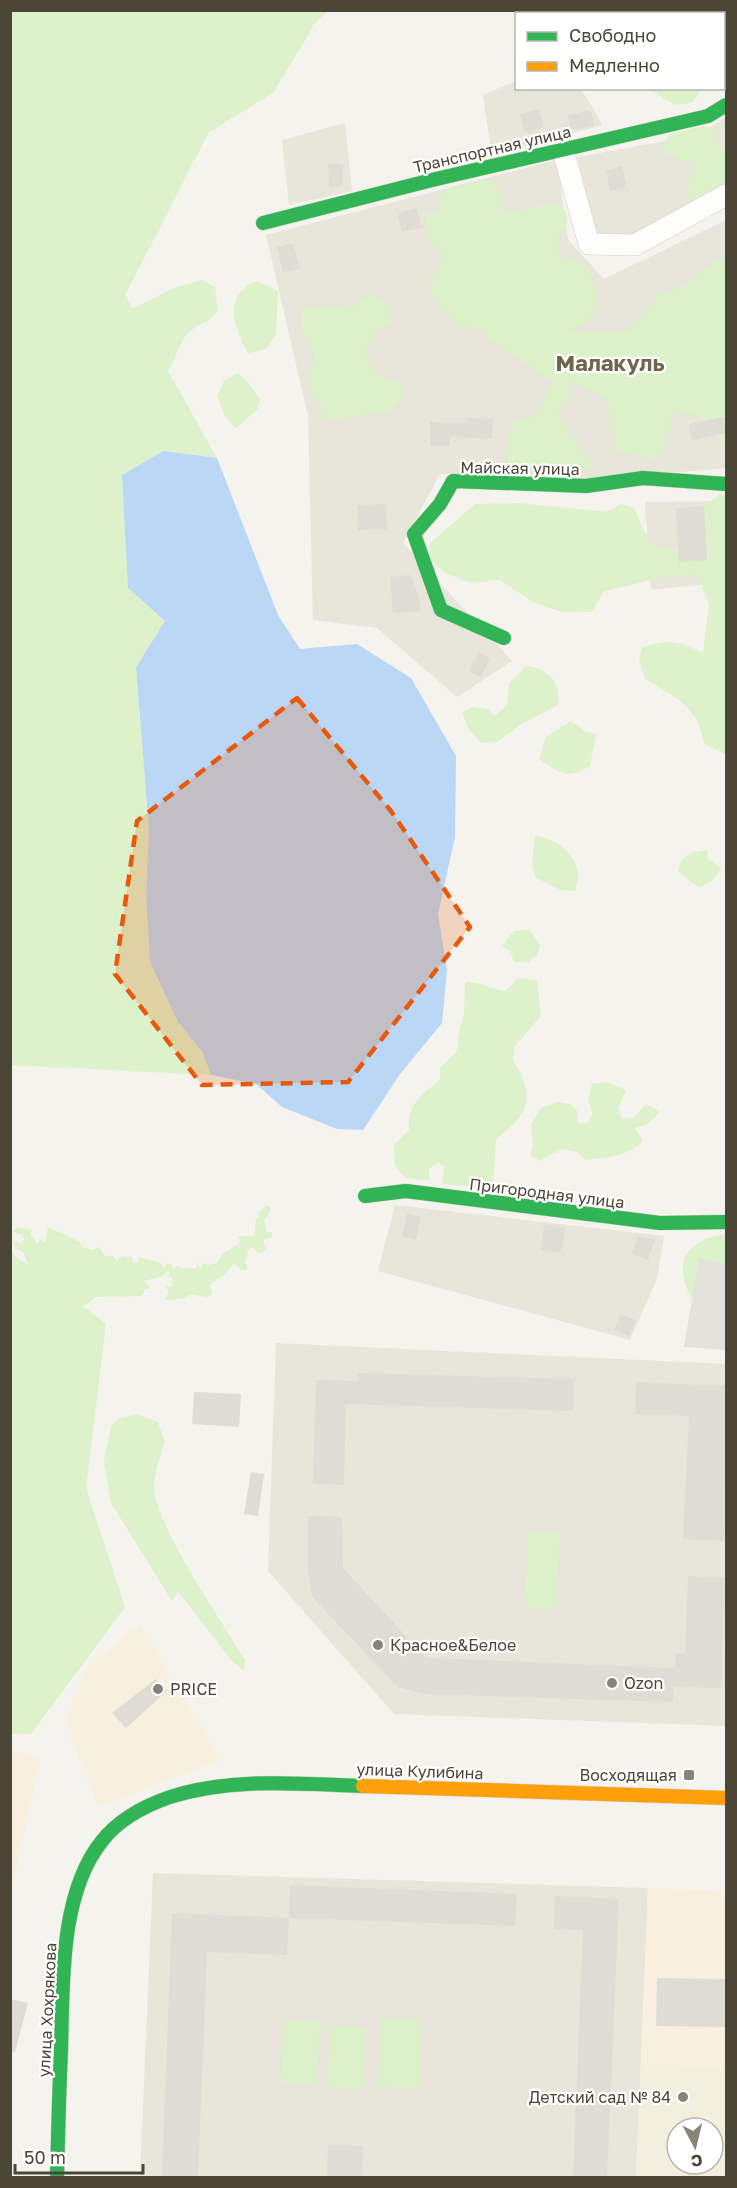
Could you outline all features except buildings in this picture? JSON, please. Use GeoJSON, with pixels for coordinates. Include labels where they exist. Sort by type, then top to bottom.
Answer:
{"type":"FeatureCollection","features":[{"type":"Feature","properties":{"kind":"street","name":"Транспортная улица"},"geometry":{"type":"LineString","coordinates":[[263,223],[708,116],[726,105]]}},
{"type":"Feature","properties":{"kind":"street"},"geometry":{"type":"LineString","coordinates":[[563,150],[589,244],[636,245],[726,195]]}},
{"type":"Feature","properties":{"kind":"street","name":"Майская улица"},"geometry":{"type":"LineString","coordinates":[[504,638],[441,610],[414,534],[440,504],[453,481],[586,486],[643,478],[726,484]]}},
{"type":"Feature","properties":{"kind":"street","name":"Пригородная улица"},"geometry":{"type":"LineString","coordinates":[[365,1196],[406,1191],[660,1223],[726,1222]]}},
{"type":"Feature","properties":{"kind":"street","name":"улица Кулибина"},"geometry":{"type":"LineString","coordinates":[[120,1822],[154,1802],[198,1789],[260,1783],[726,1798]]}},
{"type":"Feature","properties":{"kind":"street","name":"улица Хохрякова"},"geometry":{"type":"LineString","coordinates":[[57,2178],[64,1967],[70,1918],[91,1856],[120,1822]]}},
{"type":"Feature","properties":{"kind":"highlighted area"},"geometry":{"type":"Polygon","coordinates":[[[297,698],[391,811],[470,927],[348,1082],[202,1085],[115,974],[137,821],[297,698]]]}},
{"type":"Feature","properties":{"kind":"shaded area"},"geometry":{"type":"Polygon","coordinates":[[[515,81],[515,90],[582,90],[603,125],[492,155],[483,95],[515,81]]]}},
{"type":"Feature","properties":{"kind":"shaded area"},"geometry":{"type":"Polygon","coordinates":[[[726,117],[726,190],[634,236],[597,235],[577,157],[699,135],[726,117]]]}},
{"type":"Feature","properties":{"kind":"shaded area"},"geometry":{"type":"Polygon","coordinates":[[[345,123],[352,191],[289,205],[282,140],[345,123]]]}},
{"type":"Feature","properties":{"kind":"shaded area"},"geometry":{"type":"Polygon","coordinates":[[[557,160],[568,240],[604,279],[726,220],[726,468],[580,481],[440,474],[403,543],[512,661],[457,697],[377,628],[313,620],[308,416],[266,235],[557,160]]]}},
{"type":"Feature","properties":{"kind":"shaded area"},"geometry":{"type":"Polygon","coordinates":[[[722,501],[725,582],[651,590],[645,502],[722,501]]]}},
{"type":"Feature","properties":{"kind":"shaded area"},"geometry":{"type":"Polygon","coordinates":[[[395,1205],[664,1236],[657,1279],[630,1340],[378,1271],[395,1205]]]}},
{"type":"Feature","properties":{"kind":"shaded area"},"geometry":{"type":"Polygon","coordinates":[[[699,1258],[726,1264],[726,1350],[684,1347],[699,1258]]]}},
{"type":"Feature","properties":{"kind":"shaded area"},"geometry":{"type":"Polygon","coordinates":[[[276,1343],[726,1364],[726,1726],[394,1714],[268,1571],[276,1343]]]}},
{"type":"Feature","properties":{"kind":"shaded area"},"geometry":{"type":"Polygon","coordinates":[[[140,1625],[222,1760],[98,1807],[64,1720],[88,1666],[140,1625]]]}},
{"type":"Feature","properties":{"kind":"shaded area"},"geometry":{"type":"Polygon","coordinates":[[[11,1750],[41,1757],[14,1878],[10,1878],[11,1750]]]}},
{"type":"Feature","properties":{"kind":"shaded area"},"geometry":{"type":"Polygon","coordinates":[[[153,1873],[648,1888],[636,2177],[140,2178],[153,1873]]]}},
{"type":"Feature","properties":{"kind":"shaded area"},"geometry":{"type":"Polygon","coordinates":[[[648,1888],[726,1891],[726,2067],[641,2064],[648,1888]]]}},
{"type":"Feature","properties":{"kind":"shaded area","name":"Детский сад № 84"},"geometry":{"type":"Polygon","coordinates":[[[641,2064],[726,2067],[726,2177],[636,2177],[641,2064]]]}},
{"type":"Feature","properties":{"kind":"green space"},"geometry":{"type":"Polygon","coordinates":[[[10,11],[328,11],[316,22],[273,93],[209,132],[125,295],[132,308],[169,290],[201,280],[215,287],[218,311],[188,333],[168,371],[217,458],[163,451],[122,475],[128,588],[165,621],[136,667],[149,830],[146,895],[150,962],[178,1022],[202,1051],[211,1075],[11,1065],[10,11]]]}},
{"type":"Feature","properties":{"kind":"green space"},"geometry":{"type":"Polygon","coordinates":[[[651,90],[701,90],[692,103],[675,105],[651,90]]]}},
{"type":"Feature","properties":{"kind":"green space"},"geometry":{"type":"Polygon","coordinates":[[[703,126],[717,129],[713,140],[726,151],[726,186],[691,202],[687,186],[695,170],[689,161],[666,156],[663,146],[669,135],[703,126]]]}},
{"type":"Feature","properties":{"kind":"green space"},"geometry":{"type":"Polygon","coordinates":[[[486,179],[498,185],[506,213],[554,203],[565,210],[568,222],[559,235],[559,254],[588,267],[597,304],[592,317],[568,331],[628,331],[660,294],[681,287],[720,257],[726,258],[726,446],[713,427],[693,413],[673,415],[660,460],[616,451],[606,398],[571,381],[569,396],[558,408],[561,420],[593,466],[573,473],[550,474],[507,463],[508,441],[514,422],[534,417],[553,382],[472,327],[457,327],[430,294],[430,284],[445,255],[429,243],[425,213],[439,212],[441,190],[486,179]]]}},
{"type":"Feature","properties":{"kind":"green space"},"geometry":{"type":"Polygon","coordinates":[[[257,281],[278,291],[276,335],[266,349],[248,353],[235,322],[235,303],[239,294],[246,287],[257,281]]]}},
{"type":"Feature","properties":{"kind":"green space"},"geometry":{"type":"Polygon","coordinates":[[[370,293],[388,305],[393,320],[375,334],[364,353],[370,365],[378,373],[400,383],[406,397],[387,413],[324,419],[306,376],[315,362],[311,345],[302,331],[302,308],[356,305],[370,293]]]}},
{"type":"Feature","properties":{"kind":"green space"},"geometry":{"type":"Polygon","coordinates":[[[237,373],[248,382],[260,399],[257,410],[236,428],[226,418],[217,397],[224,381],[237,373]]]}},
{"type":"Feature","properties":{"kind":"green space"},"geometry":{"type":"Polygon","coordinates":[[[720,494],[726,496],[726,755],[704,744],[696,720],[684,704],[645,679],[639,659],[642,647],[667,642],[674,642],[703,653],[709,604],[697,575],[664,577],[604,591],[592,612],[559,611],[533,602],[500,580],[471,583],[446,573],[429,559],[430,543],[475,504],[518,503],[607,512],[621,504],[635,508],[652,544],[675,550],[694,543],[704,506],[720,494]]]}},
{"type":"Feature","properties":{"kind":"green space"},"geometry":{"type":"Polygon","coordinates":[[[526,666],[541,670],[552,678],[558,689],[558,705],[521,724],[497,742],[481,743],[470,731],[462,713],[472,707],[488,709],[495,716],[507,705],[509,683],[526,666]]]}},
{"type":"Feature","properties":{"kind":"green space"},"geometry":{"type":"Polygon","coordinates":[[[571,721],[586,732],[596,734],[590,766],[569,774],[558,771],[539,759],[546,737],[571,721]]]}},
{"type":"Feature","properties":{"kind":"green space"},"geometry":{"type":"Polygon","coordinates":[[[535,836],[556,843],[572,858],[578,874],[575,891],[561,890],[535,877],[532,862],[535,836]]]}},
{"type":"Feature","properties":{"kind":"green space"},"geometry":{"type":"Polygon","coordinates":[[[707,850],[709,860],[721,868],[712,881],[701,887],[693,884],[678,871],[684,857],[707,850]]]}},
{"type":"Feature","properties":{"kind":"green space"},"geometry":{"type":"Polygon","coordinates":[[[530,930],[540,945],[537,956],[528,962],[514,962],[510,951],[502,946],[514,931],[530,930]]]}},
{"type":"Feature","properties":{"kind":"green space"},"geometry":{"type":"Polygon","coordinates":[[[518,978],[537,980],[541,1016],[515,1046],[513,1060],[525,1084],[526,1104],[516,1121],[496,1139],[493,1183],[485,1188],[442,1184],[444,1167],[438,1162],[429,1169],[429,1180],[406,1178],[395,1166],[394,1145],[409,1130],[410,1114],[417,1101],[440,1080],[440,1068],[458,1050],[458,1037],[464,1015],[465,982],[505,991],[518,978]]]}},
{"type":"Feature","properties":{"kind":"green space"},"geometry":{"type":"Polygon","coordinates":[[[607,1082],[626,1090],[618,1108],[622,1119],[634,1118],[646,1104],[660,1112],[648,1124],[635,1128],[643,1141],[623,1154],[602,1158],[585,1160],[577,1152],[562,1149],[539,1161],[530,1155],[533,1146],[531,1124],[541,1108],[558,1102],[570,1104],[578,1112],[577,1122],[587,1124],[593,1113],[588,1101],[592,1084],[607,1082]]]}},
{"type":"Feature","properties":{"kind":"green space"},"geometry":{"type":"Polygon","coordinates":[[[268,1205],[271,1209],[264,1221],[267,1232],[272,1232],[272,1237],[263,1240],[266,1250],[259,1254],[253,1247],[249,1249],[245,1262],[248,1270],[241,1270],[234,1263],[224,1275],[210,1284],[212,1294],[207,1297],[190,1294],[186,1298],[164,1300],[169,1293],[166,1287],[174,1285],[171,1283],[173,1277],[168,1278],[170,1273],[166,1271],[163,1276],[144,1281],[150,1289],[144,1289],[141,1296],[94,1297],[83,1306],[106,1324],[86,1488],[125,1607],[31,1734],[11,1734],[11,1253],[28,1265],[23,1252],[15,1248],[13,1240],[22,1244],[24,1239],[21,1234],[13,1232],[17,1227],[31,1230],[31,1235],[37,1243],[41,1239],[45,1243],[48,1227],[80,1242],[82,1247],[93,1250],[99,1247],[105,1256],[113,1256],[117,1261],[122,1256],[132,1257],[133,1263],[139,1261],[139,1257],[161,1263],[164,1268],[167,1264],[171,1264],[174,1271],[176,1265],[183,1269],[197,1268],[197,1262],[201,1269],[202,1263],[208,1265],[217,1263],[222,1255],[241,1242],[238,1236],[254,1236],[256,1220],[259,1217],[257,1213],[268,1205]]]}},
{"type":"Feature","properties":{"kind":"green space"},"geometry":{"type":"Polygon","coordinates":[[[726,1234],[726,1277],[693,1300],[683,1276],[686,1256],[701,1242],[726,1234]]]}},
{"type":"Feature","properties":{"kind":"green space"},"geometry":{"type":"Polygon","coordinates":[[[137,1414],[158,1422],[165,1442],[154,1486],[157,1502],[177,1548],[245,1660],[244,1671],[231,1660],[178,1591],[172,1601],[111,1503],[104,1461],[111,1426],[118,1419],[137,1414]]]}},
{"type":"Feature","properties":{"kind":"green space"},"geometry":{"type":"Polygon","coordinates":[[[528,1533],[560,1534],[556,1609],[525,1608],[528,1533]]]}},
{"type":"Feature","properties":{"kind":"green space"},"geometry":{"type":"Polygon","coordinates":[[[381,2018],[421,2019],[419,2089],[378,2087],[381,2018]]]}},
{"type":"Feature","properties":{"kind":"green space"},"geometry":{"type":"Polygon","coordinates":[[[284,2020],[320,2022],[317,2084],[281,2082],[284,2020]]]}},
{"type":"Feature","properties":{"kind":"green space"},"geometry":{"type":"Polygon","coordinates":[[[330,2025],[366,2027],[363,2089],[327,2087],[330,2025]]]}},
{"type":"Feature","properties":{"kind":"water"},"geometry":{"type":"Polygon","coordinates":[[[163,451],[217,458],[278,615],[300,649],[357,644],[411,678],[456,756],[455,837],[438,914],[447,969],[442,1023],[400,1074],[363,1130],[337,1129],[282,1107],[256,1084],[211,1075],[202,1051],[178,1022],[150,962],[146,895],[149,830],[136,667],[165,621],[128,588],[122,475],[163,451]]]}},
{"type":"Feature","properties":{"kind":"traffic: fast"},"geometry":{"type":"LineString","coordinates":[[263,223],[436,179],[708,116],[726,105]]}},
{"type":"Feature","properties":{"kind":"traffic: fast"},"geometry":{"type":"LineString","coordinates":[[504,638],[441,610],[414,534],[440,504],[453,481],[586,486],[643,478],[726,484]]}},
{"type":"Feature","properties":{"kind":"traffic: fast"},"geometry":{"type":"LineString","coordinates":[[365,1196],[406,1191],[660,1223],[726,1222]]}},
{"type":"Feature","properties":{"kind":"traffic: fast"},"geometry":{"type":"LineString","coordinates":[[57,2178],[62,1998],[66,1942],[78,1887],[88,1863],[102,1841],[116,1826],[142,1809],[170,1797],[193,1791],[266,1783],[363,1786]]}},
{"type":"Feature","properties":{"kind":"traffic: slow"},"geometry":{"type":"LineString","coordinates":[[363,1786],[726,1798]]}},
{"type":"Feature","properties":{"kind":"place","name":"Красное&Белое"},"geometry":{"type":"Point","coordinates":[378,1645]}},
{"type":"Feature","properties":{"kind":"place","name":"Ozon"},"geometry":{"type":"Point","coordinates":[612,1683]}},
{"type":"Feature","properties":{"kind":"place","name":"PRICE"},"geometry":{"type":"Point","coordinates":[158,1689]}},
{"type":"Feature","properties":{"kind":"place","name":"Восходящая"},"geometry":{"type":"Point","coordinates":[689,1775]}},
{"type":"Feature","properties":{"kind":"place","name":"Детский сад № 84"},"geometry":{"type":"Point","coordinates":[683,2097]}},
{"type":"Feature","properties":{"kind":"district","name":"Малакуль"},"geometry":{"type":"Point","coordinates":[610,363]}}]}
